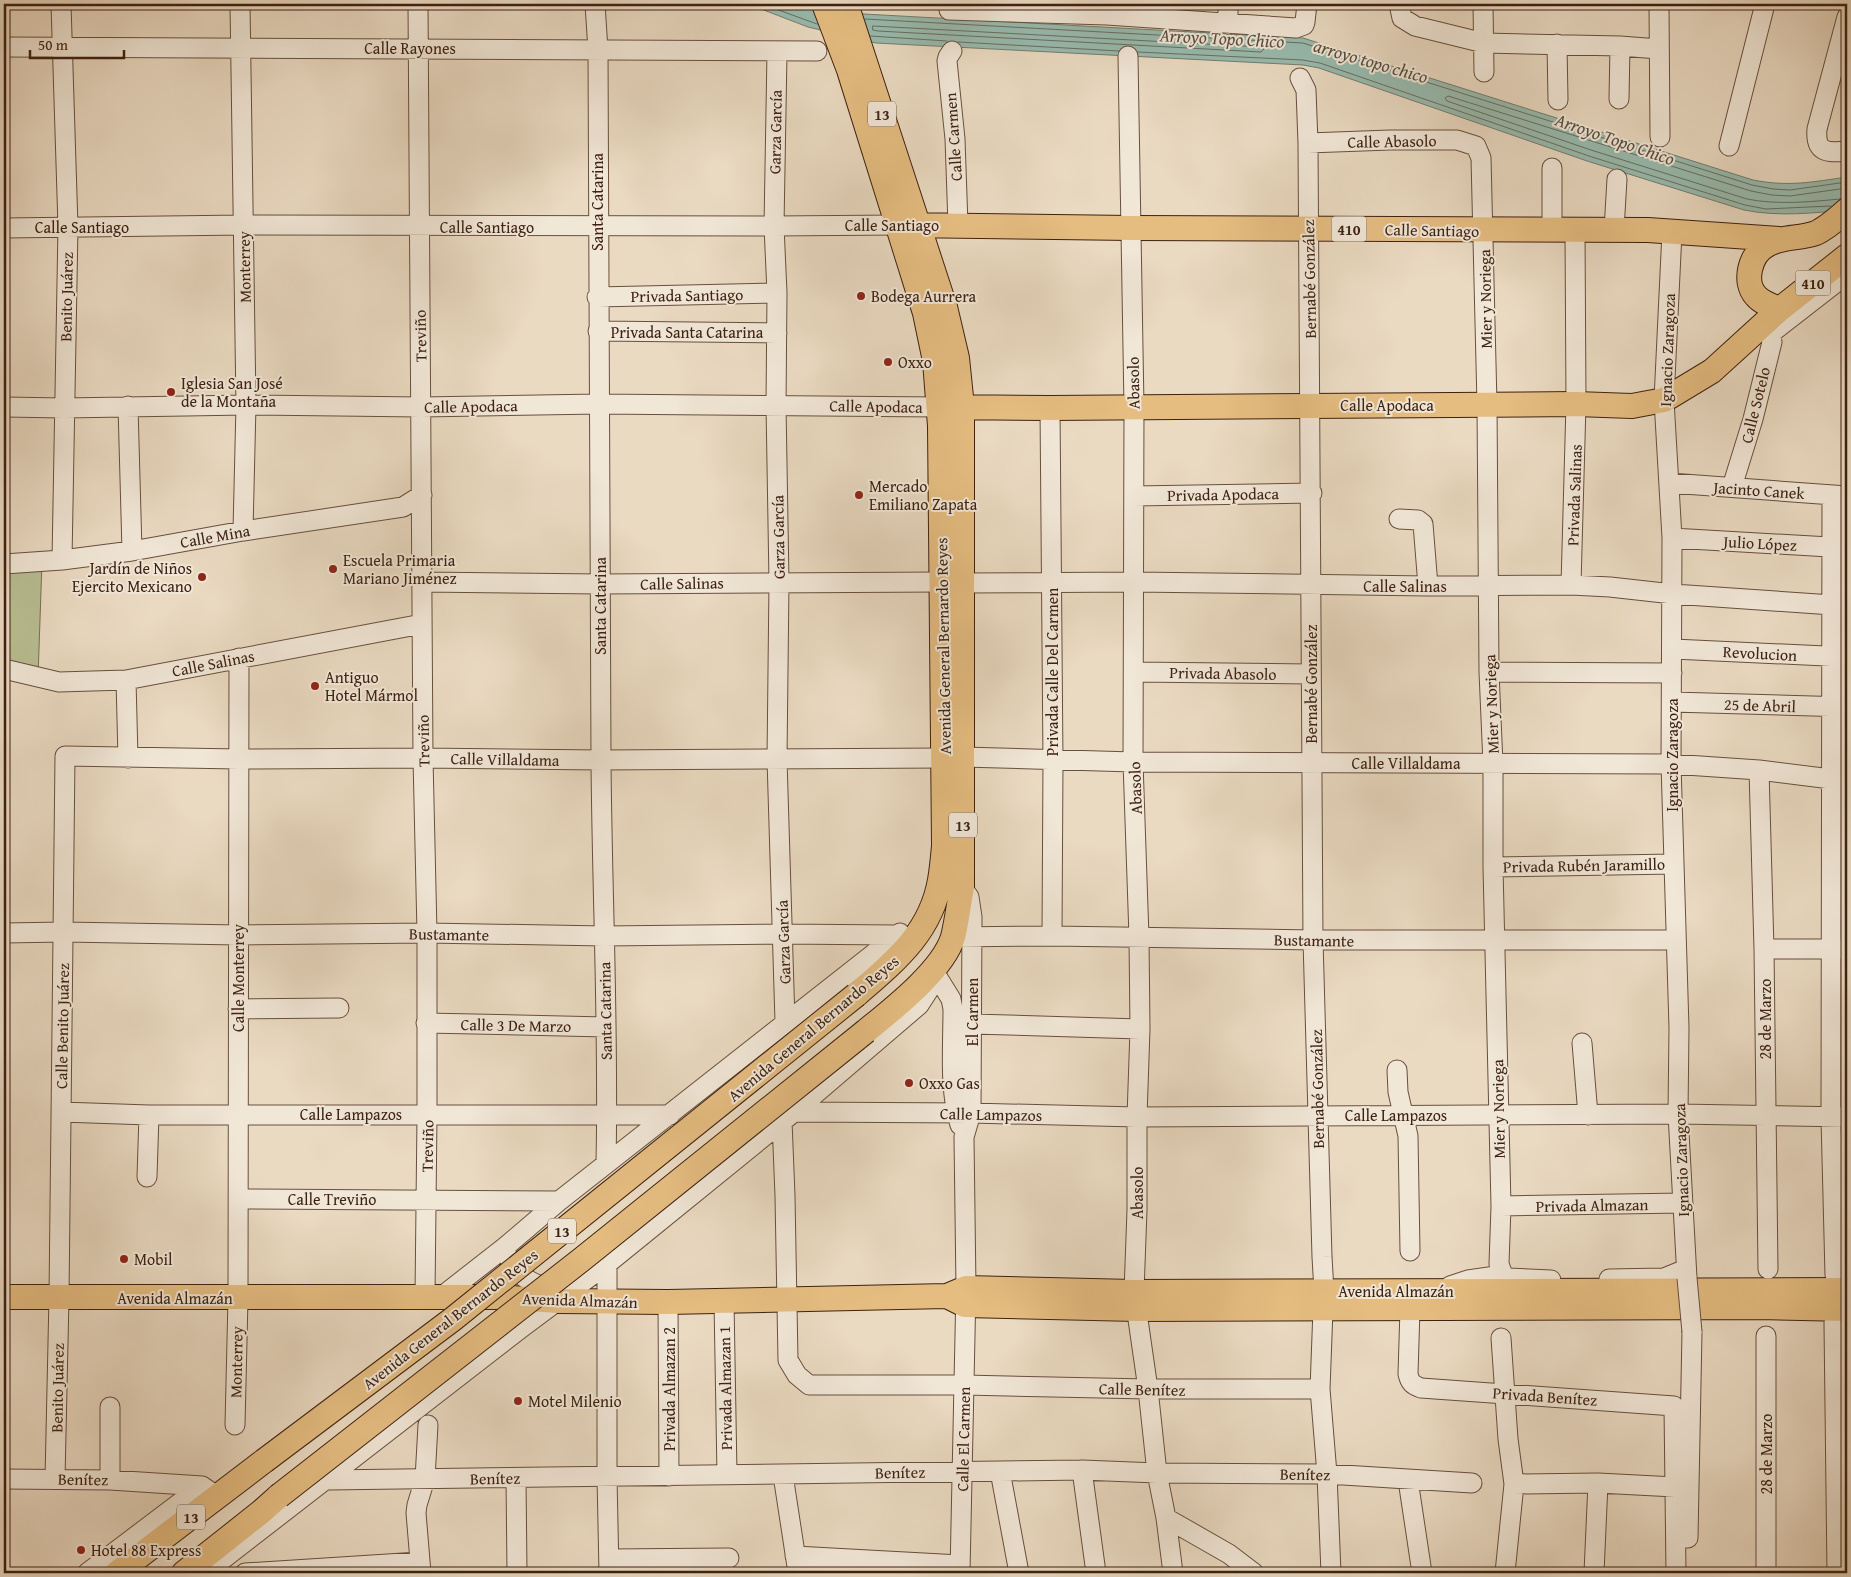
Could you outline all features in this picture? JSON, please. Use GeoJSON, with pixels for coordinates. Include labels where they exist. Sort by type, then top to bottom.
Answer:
{"type":"FeatureCollection","features":[{"type":"Feature","properties":{"kind":"main road","name":"Avenida General Bernardo Reyes"},"geometry":{"type":"LineString","coordinates":[[824,4],[908,224],[945,307],[957,358],[962,407],[952,583]]}},
{"type":"Feature","properties":{"kind":"main road","name":"Avenida General Bernardo Reyes"},"geometry":{"type":"LineString","coordinates":[[184,1573],[279,1496],[581,1260],[890,1012],[962,937],[962,887],[954,758],[952,583],[935,361],[908,224],[846,4]]}},
{"type":"Feature","properties":{"kind":"main road","name":"410"},"geometry":{"type":"LineString","coordinates":[[1779,239],[1816,233],[1842,214]]}},
{"type":"Feature","properties":{"kind":"main road","name":"Calle Santiago"},"geometry":{"type":"LineString","coordinates":[[908,224],[1130,228],[1614,230],[1779,239]]}},
{"type":"Feature","properties":{"kind":"main road"},"geometry":{"type":"LineString","coordinates":[[1779,239],[1764,246],[1755,257],[1751,264],[1749,276],[1752,290],[1756,296],[1780,309]]}},
{"type":"Feature","properties":{"kind":"main road","name":"410"},"geometry":{"type":"LineString","coordinates":[[1780,309],[1847,256]]}},
{"type":"Feature","properties":{"kind":"main road","name":"Calle Apodaca"},"geometry":{"type":"LineString","coordinates":[[962,407],[1050,408],[1487,404],[1632,406],[1664,400],[1712,371],[1766,331],[1780,309]]}},
{"type":"Feature","properties":{"kind":"main road","name":"410"},"geometry":{"type":"LineString","coordinates":[[939,407],[962,407]]}},
{"type":"Feature","properties":{"kind":"main road","name":"Avenida General Bernardo Reyes"},"geometry":{"type":"LineString","coordinates":[[117,1573],[210,1492],[264,1461],[453,1319],[856,995],[909,947],[926,922],[934,904],[940,881],[954,758]]}},
{"type":"Feature","properties":{"kind":"main road","name":"Avenida Almazán"},"geometry":{"type":"LineString","coordinates":[[4,1297],[498,1297],[607,1302],[724,1302],[959,1296],[1136,1300],[1324,1300],[1433,1291],[1841,1282]]}},
{"type":"Feature","properties":{"kind":"main road","name":"Avenida Almazán"},"geometry":{"type":"LineString","coordinates":[[1324,1300],[1410,1309],[1740,1307],[1847,1309]]}},
{"type":"Feature","properties":{"kind":"street","name":"Benito Juárez"},"geometry":{"type":"LineString","coordinates":[[61,4],[68,228],[62,560]]}},
{"type":"Feature","properties":{"kind":"street","name":"Monterrey"},"geometry":{"type":"LineString","coordinates":[[240,4],[246,405],[243,531]]}},
{"type":"Feature","properties":{"kind":"street","name":"Treviño"},"geometry":{"type":"LineString","coordinates":[[418,4],[423,758],[427,934],[428,1115],[426,1199],[433,1297]]}},
{"type":"Feature","properties":{"kind":"street","name":"Santa Catarina"},"geometry":{"type":"LineString","coordinates":[[595,4],[598,50],[597,297],[601,760],[607,1114],[606,1163]]}},
{"type":"Feature","properties":{"kind":"street"},"geometry":{"type":"LineString","coordinates":[[1228,4],[1228,24]]}},
{"type":"Feature","properties":{"kind":"street"},"geometry":{"type":"LineString","coordinates":[[949,10],[1023,8],[1154,11],[1228,24],[1294,28],[1304,25],[1307,4]]}},
{"type":"Feature","properties":{"kind":"street"},"geometry":{"type":"LineString","coordinates":[[1483,4],[1484,72]]}},
{"type":"Feature","properties":{"kind":"street"},"geometry":{"type":"LineString","coordinates":[[1659,4],[1660,137]]}},
{"type":"Feature","properties":{"kind":"street"},"geometry":{"type":"LineString","coordinates":[[1729,146],[1765,4]]}},
{"type":"Feature","properties":{"kind":"street"},"geometry":{"type":"LineString","coordinates":[[1400,11],[1415,26],[1484,43],[1620,46],[1660,49]]}},
{"type":"Feature","properties":{"kind":"street"},"geometry":{"type":"LineString","coordinates":[[1847,17],[1817,129],[1816,140],[1823,150],[1834,152],[1847,151]]}},
{"type":"Feature","properties":{"kind":"street"},"geometry":{"type":"LineString","coordinates":[[1557,44],[1558,100]]}},
{"type":"Feature","properties":{"kind":"street"},"geometry":{"type":"LineString","coordinates":[[1619,100],[1620,46]]}},
{"type":"Feature","properties":{"kind":"street","name":"Calle Rayones"},"geometry":{"type":"LineString","coordinates":[[4,47],[817,51]]}},
{"type":"Feature","properties":{"kind":"street","name":"Calle Carmen"},"geometry":{"type":"LineString","coordinates":[[952,51],[947,61],[955,138],[958,225]]}},
{"type":"Feature","properties":{"kind":"street","name":"Garza García"},"geometry":{"type":"LineString","coordinates":[[777,52],[774,226],[777,293],[776,405],[779,582],[776,759],[785,1022]]}},
{"type":"Feature","properties":{"kind":"street","name":"Abasolo"},"geometry":{"type":"LineString","coordinates":[[1128,56],[1134,407],[1134,762],[1140,1029],[1137,1117],[1136,1300],[1157,1473],[1166,1518]]}},
{"type":"Feature","properties":{"kind":"street","name":"Bernabé González"},"geometry":{"type":"LineString","coordinates":[[1300,78],[1306,90],[1308,143],[1312,493],[1311,763],[1318,1115],[1324,1300],[1320,1389],[1327,1474],[1331,1573]]}},
{"type":"Feature","properties":{"kind":"street","name":"Calle Abasolo"},"geometry":{"type":"LineString","coordinates":[[1308,143],[1457,140],[1476,146]]}},
{"type":"Feature","properties":{"kind":"street","name":"Mier y Noriega"},"geometry":{"type":"LineString","coordinates":[[1476,146],[1481,158],[1484,230],[1489,672],[1493,764],[1493,866],[1501,1269]]}},
{"type":"Feature","properties":{"kind":"street"},"geometry":{"type":"LineString","coordinates":[[1552,168],[1563,230],[1576,404]]}},
{"type":"Feature","properties":{"kind":"street"},"geometry":{"type":"LineString","coordinates":[[1614,230],[1617,179]]}},
{"type":"Feature","properties":{"kind":"street","name":"Calle Santiago"},"geometry":{"type":"LineString","coordinates":[[4,228],[244,225],[419,227],[908,224]]}},
{"type":"Feature","properties":{"kind":"street","name":"Ignacio Zaragoza"},"geometry":{"type":"LineString","coordinates":[[1672,232],[1664,400],[1672,538],[1671,764],[1679,1028],[1678,1114],[1686,1273],[1692,1332],[1688,1573]]}},
{"type":"Feature","properties":{"kind":"street","name":"Calle Apodaca"},"geometry":{"type":"LineString","coordinates":[[1766,331],[1847,274]]}},
{"type":"Feature","properties":{"kind":"street","name":"Privada Santiago"},"geometry":{"type":"LineString","coordinates":[[597,297],[777,293]]}},
{"type":"Feature","properties":{"kind":"street","name":"Calle Sotelo"},"geometry":{"type":"LineString","coordinates":[[1732,487],[1753,418],[1772,342],[1766,331]]}},
{"type":"Feature","properties":{"kind":"street","name":"Privada Santa Catarina"},"geometry":{"type":"LineString","coordinates":[[598,332],[776,332]]}},
{"type":"Feature","properties":{"kind":"street","name":"Calle Apodaca"},"geometry":{"type":"LineString","coordinates":[[4,407],[246,405],[421,407],[598,404],[939,407]]}},
{"type":"Feature","properties":{"kind":"street","name":"Privada Salinas"},"geometry":{"type":"LineString","coordinates":[[1571,585],[1576,404]]}},
{"type":"Feature","properties":{"kind":"street"},"geometry":{"type":"LineString","coordinates":[[128,406],[132,551]]}},
{"type":"Feature","properties":{"kind":"street","name":"Privada Calle Del Carmen"},"geometry":{"type":"LineString","coordinates":[[1050,408],[1053,761],[1052,936]]}},
{"type":"Feature","properties":{"kind":"street","name":"Jacinto Canek"},"geometry":{"type":"LineString","coordinates":[[1670,484],[1840,495]]}},
{"type":"Feature","properties":{"kind":"street","name":"Privada Apodaca"},"geometry":{"type":"LineString","coordinates":[[1134,496],[1312,493]]}},
{"type":"Feature","properties":{"kind":"street","name":"Calle Mina"},"geometry":{"type":"LineString","coordinates":[[4,564],[62,560],[132,551],[243,531],[403,507],[422,495]]}},
{"type":"Feature","properties":{"kind":"street"},"geometry":{"type":"LineString","coordinates":[[1840,495],[1839,1118],[1841,1282]]}},
{"type":"Feature","properties":{"kind":"street"},"geometry":{"type":"LineString","coordinates":[[1399,519],[1418,520],[1423,524],[1428,586]]}},
{"type":"Feature","properties":{"kind":"street","name":"Julio López"},"geometry":{"type":"LineString","coordinates":[[1672,538],[1840,548]]}},
{"type":"Feature","properties":{"kind":"street","name":"Calle Salinas"},"geometry":{"type":"LineString","coordinates":[[422,582],[600,584],[1134,582],[1428,586],[1571,585],[1840,605]]}},
{"type":"Feature","properties":{"kind":"street","name":"Calle Salinas"},"geometry":{"type":"LineString","coordinates":[[4,669],[59,682],[126,680],[422,624]]}},
{"type":"Feature","properties":{"kind":"street","name":"Revolucion"},"geometry":{"type":"LineString","coordinates":[[1672,649],[1839,657]]}},
{"type":"Feature","properties":{"kind":"street","name":"Calle Monterrey"},"geometry":{"type":"LineString","coordinates":[[238,1298],[239,658]]}},
{"type":"Feature","properties":{"kind":"street","name":"Privada Abasolo"},"geometry":{"type":"LineString","coordinates":[[1135,672],[1311,674]]}},
{"type":"Feature","properties":{"kind":"street"},"geometry":{"type":"LineString","coordinates":[[1489,672],[1672,673]]}},
{"type":"Feature","properties":{"kind":"street"},"geometry":{"type":"LineString","coordinates":[[126,680],[128,758]]}},
{"type":"Feature","properties":{"kind":"street","name":"25 de Abril"},"geometry":{"type":"LineString","coordinates":[[1672,702],[1840,707]]}},
{"type":"Feature","properties":{"kind":"street","name":"Calle Villaldama"},"geometry":{"type":"LineString","coordinates":[[65,756],[239,759],[423,758],[601,760],[954,758],[1134,762],[1671,764],[1758,770],[1839,779]]}},
{"type":"Feature","properties":{"kind":"street","name":"Calle Benito Juárez"},"geometry":{"type":"LineString","coordinates":[[59,1297],[65,756]]}},
{"type":"Feature","properties":{"kind":"street","name":"28 de Marzo"},"geometry":{"type":"LineString","coordinates":[[1758,770],[1764,949],[1768,1269]]}},
{"type":"Feature","properties":{"kind":"street","name":"Privada Rubén Jaramillo"},"geometry":{"type":"LineString","coordinates":[[1493,866],[1674,864]]}},
{"type":"Feature","properties":{"kind":"street"},"geometry":{"type":"LineString","coordinates":[[433,1297],[506,1247],[606,1163],[670,1115],[785,1022],[850,974],[895,935],[926,922]]}},
{"type":"Feature","properties":{"kind":"street","name":"Bustamante"},"geometry":{"type":"LineString","coordinates":[[4,933],[604,936],[895,935]]}},
{"type":"Feature","properties":{"kind":"street","name":"Bustamante"},"geometry":{"type":"LineString","coordinates":[[962,937],[1052,936],[1495,941],[1676,940]]}},
{"type":"Feature","properties":{"kind":"street","name":"El Carmen"},"geometry":{"type":"LineString","coordinates":[[959,1296],[964,1113],[972,1024],[962,937]]}},
{"type":"Feature","properties":{"kind":"street"},"geometry":{"type":"LineString","coordinates":[[1764,949],[1840,949]]}},
{"type":"Feature","properties":{"kind":"street"},"geometry":{"type":"LineString","coordinates":[[205,1573],[328,1480],[512,1335],[587,1280],[788,1117],[919,1006],[930,988],[931,971]]}},
{"type":"Feature","properties":{"kind":"street","name":"El Carmen"},"geometry":{"type":"LineString","coordinates":[[931,971],[951,999],[953,1009],[954,1077],[964,1113]]}},
{"type":"Feature","properties":{"kind":"street"},"geometry":{"type":"LineString","coordinates":[[238,1009],[339,1008]]}},
{"type":"Feature","properties":{"kind":"street","name":"Calle 3 De Marzo"},"geometry":{"type":"LineString","coordinates":[[426,1023],[606,1027]]}},
{"type":"Feature","properties":{"kind":"street"},"geometry":{"type":"LineString","coordinates":[[972,1024],[1140,1029]]}},
{"type":"Feature","properties":{"kind":"street"},"geometry":{"type":"LineString","coordinates":[[1582,1043],[1588,1115]]}},
{"type":"Feature","properties":{"kind":"street"},"geometry":{"type":"LineString","coordinates":[[1397,1070],[1398,1092],[1408,1136],[1410,1251]]}},
{"type":"Feature","properties":{"kind":"street","name":"Calle Lampazos"},"geometry":{"type":"LineString","coordinates":[[61,1112],[148,1115],[670,1115]]}},
{"type":"Feature","properties":{"kind":"street","name":"Calle Lampazos"},"geometry":{"type":"LineString","coordinates":[[788,1117],[964,1113],[1137,1117],[1678,1114],[1839,1118]]}},
{"type":"Feature","properties":{"kind":"street"},"geometry":{"type":"LineString","coordinates":[[147,1177],[148,1115]]}},
{"type":"Feature","properties":{"kind":"street"},"geometry":{"type":"LineString","coordinates":[[788,1117],[788,1360],[796,1376],[809,1385],[964,1386]]}},
{"type":"Feature","properties":{"kind":"street","name":"Calle Treviño"},"geometry":{"type":"LineString","coordinates":[[238,1199],[559,1201]]}},
{"type":"Feature","properties":{"kind":"street","name":"Privada Almazan"},"geometry":{"type":"LineString","coordinates":[[1501,1206],[1683,1203]]}},
{"type":"Feature","properties":{"kind":"street"},"geometry":{"type":"LineString","coordinates":[[506,1247],[516,1269],[521,1275],[535,1284],[559,1288],[575,1285],[587,1280]]}},
{"type":"Feature","properties":{"kind":"street"},"geometry":{"type":"LineString","coordinates":[[607,1264],[609,1566],[729,1558]]}},
{"type":"Feature","properties":{"kind":"street"},"geometry":{"type":"LineString","coordinates":[[1433,1291],[1501,1269],[1508,1278],[1544,1280],[1664,1278],[1686,1273]]}},
{"type":"Feature","properties":{"kind":"street","name":"Calle El Carmen"},"geometry":{"type":"LineString","coordinates":[[959,1296],[964,1386],[960,1569]]}},
{"type":"Feature","properties":{"kind":"street","name":"Benito Juárez"},"geometry":{"type":"LineString","coordinates":[[56,1478],[59,1297]]}},
{"type":"Feature","properties":{"kind":"street","name":"Monterrey"},"geometry":{"type":"LineString","coordinates":[[235,1425],[238,1298]]}},
{"type":"Feature","properties":{"kind":"street","name":"Privada Almazan 2"},"geometry":{"type":"LineString","coordinates":[[668,1302],[670,1476]]}},
{"type":"Feature","properties":{"kind":"street","name":"Privada Almazan 1"},"geometry":{"type":"LineString","coordinates":[[724,1302],[727,1475]]}},
{"type":"Feature","properties":{"kind":"street","name":"Privada Benítez"},"geometry":{"type":"LineString","coordinates":[[1410,1309],[1408,1374],[1412,1384],[1421,1388],[1674,1406],[1676,1486]]}},
{"type":"Feature","properties":{"kind":"street"},"geometry":{"type":"LineString","coordinates":[[1837,1573],[1834,1324],[1838,1320],[1847,1320]]}},
{"type":"Feature","properties":{"kind":"street","name":"28 de Marzo"},"geometry":{"type":"LineString","coordinates":[[1766,1336],[1766,1573]]}},
{"type":"Feature","properties":{"kind":"street"},"geometry":{"type":"LineString","coordinates":[[1501,1338],[1514,1484],[1505,1573]]}},
{"type":"Feature","properties":{"kind":"street","name":"Calle Benítez"},"geometry":{"type":"LineString","coordinates":[[964,1386],[1148,1390],[1320,1389]]}},
{"type":"Feature","properties":{"kind":"street"},"geometry":{"type":"LineString","coordinates":[[110,1407],[110,1480]]}},
{"type":"Feature","properties":{"kind":"street"},"geometry":{"type":"LineString","coordinates":[[245,1573],[420,1568],[416,1513],[425,1479],[428,1425]]}},
{"type":"Feature","properties":{"kind":"street"},"geometry":{"type":"LineString","coordinates":[[1082,1470],[1096,1573]]}},
{"type":"Feature","properties":{"kind":"street","name":"Benítez"},"geometry":{"type":"LineString","coordinates":[[328,1480],[1082,1470],[1157,1473],[1327,1474],[1472,1483]]}},
{"type":"Feature","properties":{"kind":"street"},"geometry":{"type":"LineString","coordinates":[[1000,1471],[1019,1573]]}},
{"type":"Feature","properties":{"kind":"street"},"geometry":{"type":"LineString","coordinates":[[783,1475],[797,1564],[960,1569]]}},
{"type":"Feature","properties":{"kind":"street","name":"Benítez"},"geometry":{"type":"LineString","coordinates":[[4,1478],[110,1480],[210,1492]]}},
{"type":"Feature","properties":{"kind":"street"},"geometry":{"type":"LineString","coordinates":[[516,1478],[517,1573]]}},
{"type":"Feature","properties":{"kind":"street"},"geometry":{"type":"LineString","coordinates":[[1408,1480],[1422,1573]]}},
{"type":"Feature","properties":{"kind":"street"},"geometry":{"type":"LineString","coordinates":[[1514,1484],[1598,1483],[1676,1486],[1676,1573]]}},
{"type":"Feature","properties":{"kind":"street"},"geometry":{"type":"LineString","coordinates":[[1594,1573],[1598,1483]]}},
{"type":"Feature","properties":{"kind":"street"},"geometry":{"type":"LineString","coordinates":[[87,1573],[210,1492]]}},
{"type":"Feature","properties":{"kind":"street"},"geometry":{"type":"LineString","coordinates":[[1166,1518],[1174,1573]]}},
{"type":"Feature","properties":{"kind":"street"},"geometry":{"type":"LineString","coordinates":[[1166,1518],[1229,1554],[1254,1573]]}},
{"type":"Feature","properties":{"kind":"green space"},"geometry":{"type":"Polygon","coordinates":[[[42,561],[38,678],[4,668],[4,564],[42,561]]]}},
{"type":"Feature","properties":{"kind":"water"},"geometry":{"type":"Polygon","coordinates":[[[748,4],[830,4],[864,14],[1303,38],[1753,180],[1789,183],[1847,177],[1847,210],[1783,214],[1744,210],[1587,161],[1319,68],[1303,65],[876,43],[808,27],[748,4]]]}},
{"type":"Feature","properties":{"kind":"place","name":"Bodega Aurrera"},"geometry":{"type":"Point","coordinates":[861,296]}},
{"type":"Feature","properties":{"kind":"place","name":"Oxxo"},"geometry":{"type":"Point","coordinates":[888,362]}},
{"type":"Feature","properties":{"kind":"place","name":"Iglesia San José de la Montaña"},"geometry":{"type":"Point","coordinates":[171,392]}},
{"type":"Feature","properties":{"kind":"place","name":"Mercado Emiliano Zapata"},"geometry":{"type":"Point","coordinates":[859,495]}},
{"type":"Feature","properties":{"kind":"place","name":"Escuela Primaria Mariano Jiménez"},"geometry":{"type":"Point","coordinates":[333,569]}},
{"type":"Feature","properties":{"kind":"place","name":"Jardín de Niños Ejercito Mexicano"},"geometry":{"type":"Point","coordinates":[202,577]}},
{"type":"Feature","properties":{"kind":"place","name":"Antiguo Hotel Mármol"},"geometry":{"type":"Point","coordinates":[315,686]}},
{"type":"Feature","properties":{"kind":"place","name":"Oxxo Gas"},"geometry":{"type":"Point","coordinates":[909,1083]}},
{"type":"Feature","properties":{"kind":"place","name":"Mobil"},"geometry":{"type":"Point","coordinates":[124,1259]}},
{"type":"Feature","properties":{"kind":"place","name":"Motel Milenio"},"geometry":{"type":"Point","coordinates":[518,1401]}},
{"type":"Feature","properties":{"kind":"place","name":"Hotel 88 Express"},"geometry":{"type":"Point","coordinates":[81,1550]}},
{"type":"Feature","properties":{"kind":"water label","name":"Arroyo Topo Chico"},"geometry":{"type":"Point","coordinates":[1222,38]}},
{"type":"Feature","properties":{"kind":"water label","name":"arroyo topo chico"},"geometry":{"type":"Point","coordinates":[1371,61]}},
{"type":"Feature","properties":{"kind":"water label","name":"Arroyo Topo Chico"},"geometry":{"type":"Point","coordinates":[1615,139]}}]}
